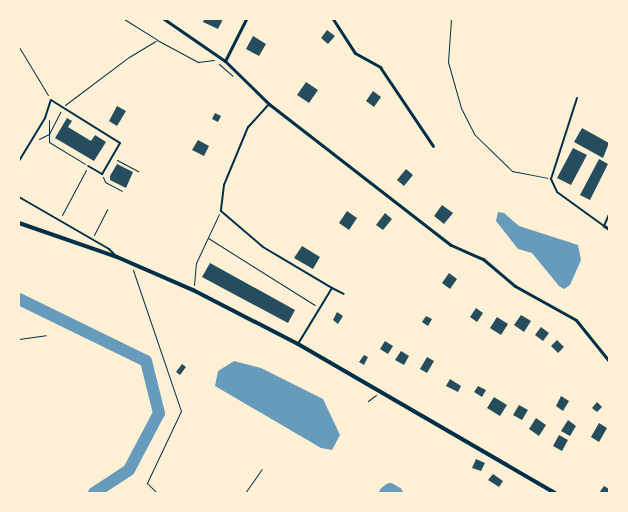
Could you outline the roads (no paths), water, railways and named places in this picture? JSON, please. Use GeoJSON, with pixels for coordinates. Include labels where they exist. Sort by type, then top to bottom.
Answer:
{"type":"FeatureCollection","features":[{"type":"Feature","properties":{"kind":"street"},"geometry":{"type":"LineString","coordinates":[[164,19],[225,61],[269,104],[451,245],[482,259],[515,286],[576,320],[609,361]]}},
{"type":"Feature","properties":{"kind":"street"},"geometry":{"type":"LineString","coordinates":[[225,61],[246,19]]}},
{"type":"Feature","properties":{"kind":"street"},"geometry":{"type":"LineString","coordinates":[[333,19],[355,53],[380,67],[433,146]]}},
{"type":"Feature","properties":{"kind":"street"},"geometry":{"type":"LineString","coordinates":[[19,223],[130,262],[193,290],[298,344],[555,493]]}},
{"type":"Feature","properties":{"kind":"street"},"geometry":{"type":"LineString","coordinates":[[604,226],[609,229]]}},
{"type":"Feature","properties":{"kind":"lane"},"geometry":{"type":"LineString","coordinates":[[578,98],[551,178],[557,192],[604,226],[609,214]]}},
{"type":"Feature","properties":{"kind":"lane"},"geometry":{"type":"LineString","coordinates":[[19,160],[45,118],[51,100],[120,143],[102,174],[88,166]]}},
{"type":"Feature","properties":{"kind":"lane"},"geometry":{"type":"LineString","coordinates":[[269,104],[248,127],[224,185],[221,211],[263,247],[344,294]]}},
{"type":"Feature","properties":{"kind":"lane"},"geometry":{"type":"LineString","coordinates":[[19,197],[109,249],[117,257]]}},
{"type":"Feature","properties":{"kind":"lane"},"geometry":{"type":"LineString","coordinates":[[298,344],[332,288]]}},
{"type":"Feature","properties":{"kind":"water"},"geometry":{"type":"Polygon","coordinates":[[[498,212],[504,213],[519,226],[578,245],[581,260],[570,285],[564,289],[559,286],[532,253],[518,249],[496,221],[498,212]]]}},
{"type":"Feature","properties":{"kind":"water"},"geometry":{"type":"Polygon","coordinates":[[[234,361],[261,368],[323,399],[340,435],[332,450],[321,448],[215,386],[218,371],[234,361]]]}},
{"type":"Feature","properties":{"kind":"waterway"},"geometry":{"type":"LineString","coordinates":[[19,299],[146,361],[159,413],[129,470],[94,493]]}},
{"type":"Feature","properties":{"kind":"waterway"},"geometry":{"type":"LineString","coordinates":[[385,493],[390,489],[397,493]]}}]}
